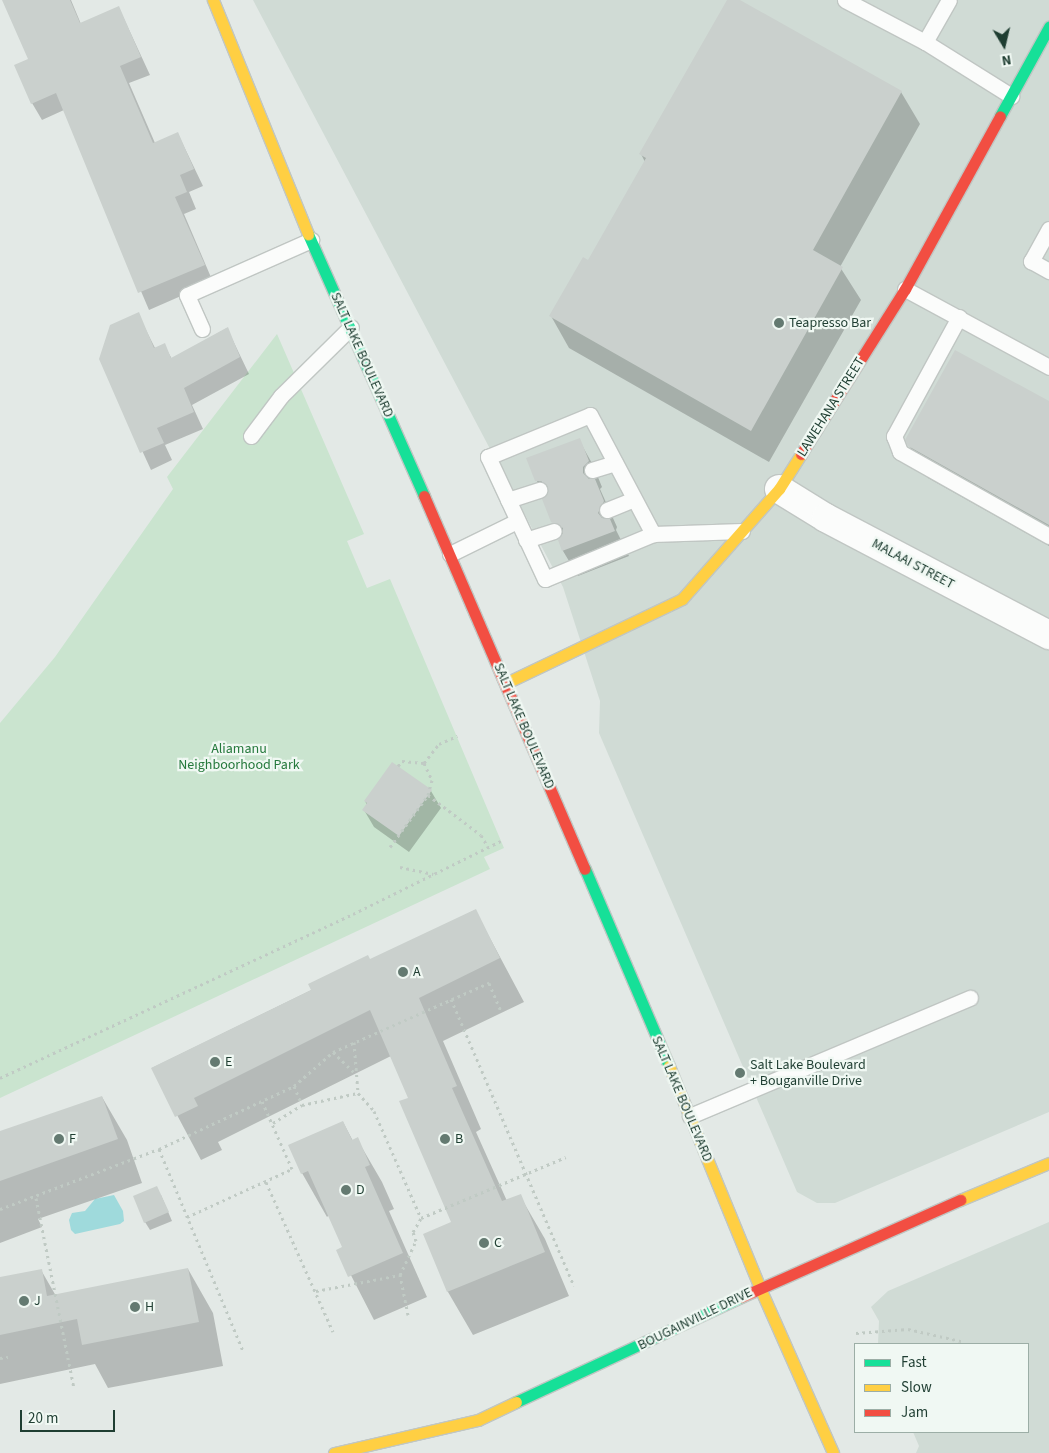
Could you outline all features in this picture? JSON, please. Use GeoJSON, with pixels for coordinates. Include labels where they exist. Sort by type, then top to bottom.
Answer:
{"type":"FeatureCollection","features":[{"type":"Feature","properties":{"kind":"street","name":"SALT LAKE BOULEVARD"},"geometry":{"type":"LineString","coordinates":[[213,0],[311,240],[351,327],[506,683],[690,1116],[760,1288],[833,1453]]}},
{"type":"Feature","properties":{"kind":"street","name":"LAWEHANA STREET"},"geometry":{"type":"LineString","coordinates":[[506,683],[682,599],[779,489],[905,288],[1049,27]]}},
{"type":"Feature","properties":{"kind":"street","name":"MALAAI STREET"},"geometry":{"type":"LineString","coordinates":[[779,489],[826,518],[1049,635]]}},
{"type":"Feature","properties":{"kind":"street","name":"BOUGAINVILLE DRIVE"},"geometry":{"type":"LineString","coordinates":[[334,1453],[478,1420],[760,1288],[1049,1163]]}},
{"type":"Feature","properties":{"kind":"lane"},"geometry":{"type":"LineString","coordinates":[[845,0],[925,42],[1012,96]]}},
{"type":"Feature","properties":{"kind":"lane"},"geometry":{"type":"LineString","coordinates":[[925,42],[949,0]]}},
{"type":"Feature","properties":{"kind":"lane"},"geometry":{"type":"LineString","coordinates":[[1049,229],[1031,261],[1049,272]]}},
{"type":"Feature","properties":{"kind":"lane"},"geometry":{"type":"LineString","coordinates":[[202,330],[187,295],[311,240]]}},
{"type":"Feature","properties":{"kind":"lane"},"geometry":{"type":"LineString","coordinates":[[905,288],[1049,366]]}},
{"type":"Feature","properties":{"kind":"lane"},"geometry":{"type":"LineString","coordinates":[[959,317],[894,436],[900,452],[1049,536]]}},
{"type":"Feature","properties":{"kind":"lane"},"geometry":{"type":"LineString","coordinates":[[251,436],[281,396],[351,327]]}},
{"type":"Feature","properties":{"kind":"lane"},"geometry":{"type":"LineString","coordinates":[[653,534],[590,415],[488,458],[545,580],[653,534],[742,531]]}},
{"type":"Feature","properties":{"kind":"lane"},"geometry":{"type":"LineString","coordinates":[[592,470],[615,463]]}},
{"type":"Feature","properties":{"kind":"lane"},"geometry":{"type":"LineString","coordinates":[[508,500],[539,490]]}},
{"type":"Feature","properties":{"kind":"lane"},"geometry":{"type":"LineString","coordinates":[[607,510],[634,499]]}},
{"type":"Feature","properties":{"kind":"lane"},"geometry":{"type":"LineString","coordinates":[[450,554],[517,521]]}},
{"type":"Feature","properties":{"kind":"lane"},"geometry":{"type":"LineString","coordinates":[[526,540],[554,531]]}},
{"type":"Feature","properties":{"kind":"lane"},"geometry":{"type":"LineString","coordinates":[[690,1116],[970,998]]}},
{"type":"Feature","properties":{"kind":"path"},"geometry":{"type":"LineString","coordinates":[[424,763],[439,744],[456,736]]}},
{"type":"Feature","properties":{"kind":"path"},"geometry":{"type":"LineString","coordinates":[[398,766],[402,761],[424,763]]}},
{"type":"Feature","properties":{"kind":"path"},"geometry":{"type":"LineString","coordinates":[[390,846],[428,795],[432,780],[424,763]]}},
{"type":"Feature","properties":{"kind":"path"},"geometry":{"type":"LineString","coordinates":[[428,795],[481,835],[488,847]]}},
{"type":"Feature","properties":{"kind":"path"},"geometry":{"type":"LineString","coordinates":[[0,1078],[434,874],[500,841]]}},
{"type":"Feature","properties":{"kind":"path"},"geometry":{"type":"LineString","coordinates":[[400,867],[434,874]]}},
{"type":"Feature","properties":{"kind":"path"},"geometry":{"type":"LineString","coordinates":[[0,1209],[158,1149],[262,1101],[294,1086],[333,1052],[489,983],[500,1011]]}},
{"type":"Feature","properties":{"kind":"path"},"geometry":{"type":"LineString","coordinates":[[451,999],[574,1286]]}},
{"type":"Feature","properties":{"kind":"path"},"geometry":{"type":"LineString","coordinates":[[354,1042],[358,1093],[374,1111],[421,1218]]}},
{"type":"Feature","properties":{"kind":"path"},"geometry":{"type":"LineString","coordinates":[[333,1052],[357,1074]]}},
{"type":"Feature","properties":{"kind":"path"},"geometry":{"type":"LineString","coordinates":[[294,1086],[302,1105]]}},
{"type":"Feature","properties":{"kind":"path"},"geometry":{"type":"LineString","coordinates":[[273,1123],[302,1105],[358,1093]]}},
{"type":"Feature","properties":{"kind":"path"},"geometry":{"type":"LineString","coordinates":[[187,1217],[292,1169],[262,1101]]}},
{"type":"Feature","properties":{"kind":"path"},"geometry":{"type":"LineString","coordinates":[[158,1149],[243,1351]]}},
{"type":"Feature","properties":{"kind":"path"},"geometry":{"type":"LineString","coordinates":[[408,1315],[400,1276],[416,1242],[413,1232],[421,1218],[566,1157]]}},
{"type":"Feature","properties":{"kind":"path"},"geometry":{"type":"LineString","coordinates":[[266,1182],[333,1332]]}},
{"type":"Feature","properties":{"kind":"path"},"geometry":{"type":"LineString","coordinates":[[36,1198],[74,1388]]}},
{"type":"Feature","properties":{"kind":"path"},"geometry":{"type":"LineString","coordinates":[[316,1291],[400,1276]]}},
{"type":"Feature","properties":{"kind":"path"},"geometry":{"type":"LineString","coordinates":[[856,1333],[908,1329],[965,1342]]}},
{"type":"Feature","properties":{"kind":"path"},"geometry":{"type":"LineString","coordinates":[[0,1358],[8,1357]]}},
{"type":"Feature","properties":{"kind":"shaded area"},"geometry":{"type":"Polygon","coordinates":[[[253,0],[1049,0],[1049,1112],[835,1203],[817,1203],[797,1192],[599,733],[600,701],[563,587],[253,0]]]}},
{"type":"Feature","properties":{"kind":"shaded area"},"geometry":{"type":"Polygon","coordinates":[[[1049,1222],[1049,1453],[916,1453],[919,1446],[913,1433],[1029,1433],[1029,1343],[878,1343],[879,1321],[871,1307],[888,1291],[1049,1222]]]}},
{"type":"Feature","properties":{"kind":"green space","name":"Aliamanu Neighboorhood Park"},"geometry":{"type":"Polygon","coordinates":[[[277,334],[364,534],[347,541],[367,588],[390,579],[504,848],[484,857],[490,869],[0,1098],[0,723],[55,657],[173,489],[167,477],[277,334]]]}},
{"type":"Feature","properties":{"kind":"water"},"geometry":{"type":"Polygon","coordinates":[[[114,1195],[123,1211],[124,1221],[120,1224],[75,1234],[71,1230],[69,1220],[72,1213],[85,1211],[95,1199],[114,1195]]]}},
{"type":"Feature","properties":{"kind":"building"},"geometry":{"type":"Polygon","coordinates":[[[2,0],[70,0],[80,23],[119,6],[141,57],[120,66],[153,143],[178,132],[194,169],[180,175],[187,192],[175,197],[205,265],[138,293],[56,93],[31,104],[14,65],[28,59],[2,0]]]}},
{"type":"Feature","properties":{"kind":"building"},"geometry":{"type":"Polygon","coordinates":[[[727,0],[740,0],[902,91],[813,250],[843,267],[751,431],[549,316],[583,257],[588,260],[646,158],[639,154],[727,0]]]}},
{"type":"Feature","properties":{"kind":"building"},"geometry":{"type":"Polygon","coordinates":[[[139,312],[154,348],[165,343],[171,358],[228,327],[240,357],[184,388],[194,412],[157,428],[164,443],[140,453],[99,359],[110,325],[139,312]]]}},
{"type":"Feature","properties":{"kind":"building"},"geometry":{"type":"Polygon","coordinates":[[[955,350],[1049,401],[1049,525],[908,446],[905,440],[955,350]]]}},
{"type":"Feature","properties":{"kind":"building"},"geometry":{"type":"Polygon","coordinates":[[[580,438],[589,461],[583,467],[583,473],[589,479],[595,479],[604,501],[598,513],[602,518],[610,519],[615,531],[562,551],[558,540],[563,533],[563,528],[551,522],[542,499],[548,492],[548,487],[541,481],[535,481],[526,458],[580,438]]]}},
{"type":"Feature","properties":{"kind":"building"},"geometry":{"type":"Polygon","coordinates":[[[392,762],[432,790],[399,836],[362,810],[367,803],[364,801],[392,762]]]}},
{"type":"Feature","properties":{"kind":"building"},"geometry":{"type":"Polygon","coordinates":[[[476,909],[500,958],[419,998],[457,1086],[452,1088],[502,1201],[521,1194],[545,1252],[447,1292],[423,1234],[451,1222],[399,1101],[408,1098],[370,1010],[194,1098],[198,1106],[175,1117],[151,1068],[311,990],[308,984],[368,955],[370,959],[476,909]]]}},
{"type":"Feature","properties":{"kind":"building","name":"F"},"geometry":{"type":"Polygon","coordinates":[[[102,1096],[118,1139],[0,1181],[0,1131],[102,1096]]]}},
{"type":"Feature","properties":{"kind":"building","name":"D"},"geometry":{"type":"Polygon","coordinates":[[[343,1121],[352,1140],[358,1137],[370,1165],[365,1167],[403,1253],[348,1277],[336,1250],[342,1247],[308,1171],[301,1174],[288,1145],[343,1121]]]}},
{"type":"Feature","properties":{"kind":"building"},"geometry":{"type":"Polygon","coordinates":[[[157,1186],[169,1212],[144,1223],[133,1196],[157,1186]]]}},
{"type":"Feature","properties":{"kind":"building","name":"H"},"geometry":{"type":"Polygon","coordinates":[[[188,1268],[199,1322],[82,1345],[77,1319],[0,1335],[0,1277],[42,1269],[47,1296],[188,1268]]]}},
{"type":"Feature","properties":{"kind":"traffic: fast"},"geometry":{"type":"LineString","coordinates":[[1000,116],[1049,27]]}},
{"type":"Feature","properties":{"kind":"traffic: fast"},"geometry":{"type":"LineString","coordinates":[[308,234],[424,496]]}},
{"type":"Feature","properties":{"kind":"traffic: fast"},"geometry":{"type":"LineString","coordinates":[[585,869],[669,1066]]}},
{"type":"Feature","properties":{"kind":"traffic: fast"},"geometry":{"type":"LineString","coordinates":[[516,1402],[741,1297]]}},
{"type":"Feature","properties":{"kind":"traffic: slow"},"geometry":{"type":"LineString","coordinates":[[213,0],[308,234]]}},
{"type":"Feature","properties":{"kind":"traffic: slow"},"geometry":{"type":"LineString","coordinates":[[506,683],[682,599],[779,489],[801,454]]}},
{"type":"Feature","properties":{"kind":"traffic: slow"},"geometry":{"type":"LineString","coordinates":[[669,1066],[760,1288],[833,1453]]}},
{"type":"Feature","properties":{"kind":"traffic: slow"},"geometry":{"type":"LineString","coordinates":[[960,1200],[1049,1163]]}},
{"type":"Feature","properties":{"kind":"traffic: slow"},"geometry":{"type":"LineString","coordinates":[[334,1453],[478,1420],[516,1402]]}},
{"type":"Feature","properties":{"kind":"traffic: jam"},"geometry":{"type":"LineString","coordinates":[[801,454],[905,289],[1000,116]]}},
{"type":"Feature","properties":{"kind":"traffic: jam"},"geometry":{"type":"LineString","coordinates":[[424,496],[585,869]]}},
{"type":"Feature","properties":{"kind":"traffic: jam"},"geometry":{"type":"LineString","coordinates":[[741,1297],[960,1200]]}},
{"type":"Feature","properties":{"kind":"place","name":"Teapresso Bar"},"geometry":{"type":"Point","coordinates":[779,323]}},
{"type":"Feature","properties":{"kind":"place","name":"A"},"geometry":{"type":"Point","coordinates":[403,972]}},
{"type":"Feature","properties":{"kind":"place","name":"E"},"geometry":{"type":"Point","coordinates":[215,1062]}},
{"type":"Feature","properties":{"kind":"place","name":"Salt Lake Boulevard + Bouganville Drive"},"geometry":{"type":"Point","coordinates":[740,1073]}},
{"type":"Feature","properties":{"kind":"place","name":"F"},"geometry":{"type":"Point","coordinates":[59,1139]}},
{"type":"Feature","properties":{"kind":"place","name":"B"},"geometry":{"type":"Point","coordinates":[445,1139]}},
{"type":"Feature","properties":{"kind":"place","name":"D"},"geometry":{"type":"Point","coordinates":[346,1190]}},
{"type":"Feature","properties":{"kind":"place","name":"C"},"geometry":{"type":"Point","coordinates":[484,1243]}},
{"type":"Feature","properties":{"kind":"place","name":"J"},"geometry":{"type":"Point","coordinates":[24,1301]}},
{"type":"Feature","properties":{"kind":"place","name":"H"},"geometry":{"type":"Point","coordinates":[135,1307]}}]}
